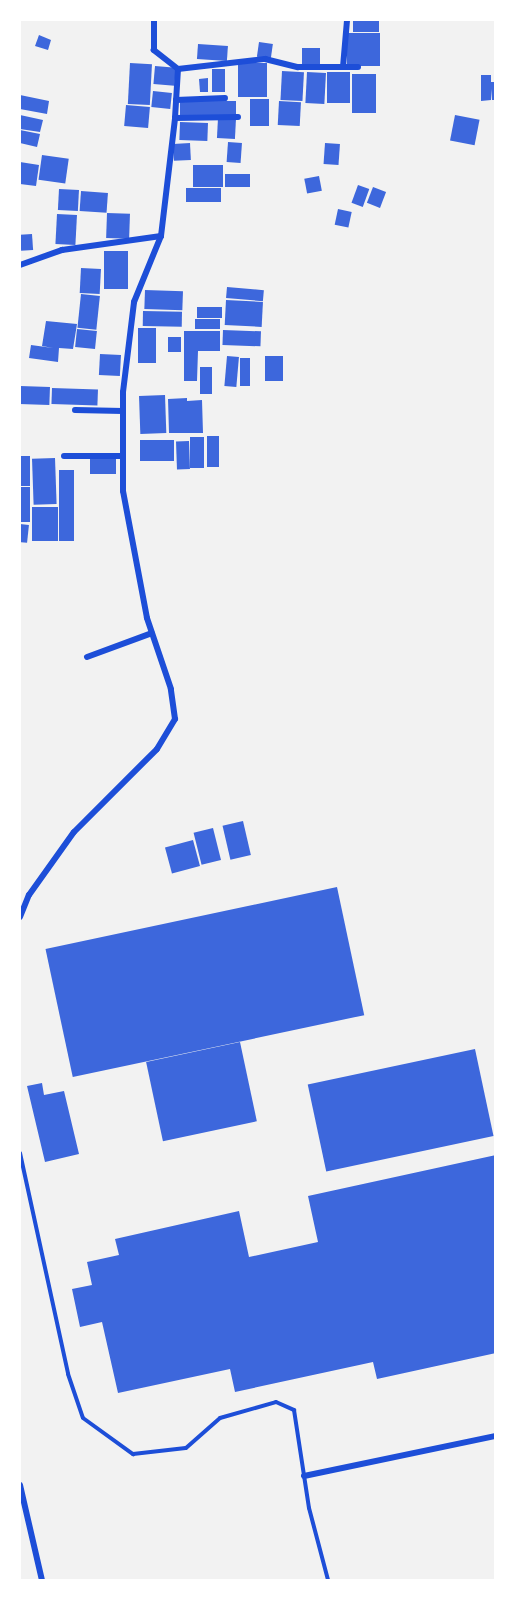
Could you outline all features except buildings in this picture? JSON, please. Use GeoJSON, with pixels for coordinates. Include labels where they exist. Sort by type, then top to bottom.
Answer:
{"type":"FeatureCollection","features":[{"type":"Feature","properties":{"kind":"street"},"geometry":{"type":"LineString","coordinates":[[154,20],[154,50],[178,69],[265,58],[298,67],[358,67]]}},
{"type":"Feature","properties":{"kind":"street"},"geometry":{"type":"LineString","coordinates":[[343,67],[347,20]]}},
{"type":"Feature","properties":{"kind":"street"},"geometry":{"type":"LineString","coordinates":[[20,917],[29,895],[74,832],[158,749],[175,719],[171,689],[152,633],[123,491],[123,411],[134,302],[160,236],[175,118],[178,69]]}},
{"type":"Feature","properties":{"kind":"street"},"geometry":{"type":"LineString","coordinates":[[176,100],[225,98]]}},
{"type":"Feature","properties":{"kind":"street"},"geometry":{"type":"LineString","coordinates":[[175,118],[238,117]]}},
{"type":"Feature","properties":{"kind":"street"},"geometry":{"type":"LineString","coordinates":[[20,265],[62,250],[160,236]]}},
{"type":"Feature","properties":{"kind":"street"},"geometry":{"type":"LineString","coordinates":[[75,410],[123,411]]}},
{"type":"Feature","properties":{"kind":"street"},"geometry":{"type":"LineString","coordinates":[[63,456],[123,456]]}},
{"type":"Feature","properties":{"kind":"street"},"geometry":{"type":"LineString","coordinates":[[87,657],[152,633]]}},
{"type":"Feature","properties":{"kind":"street"},"geometry":{"type":"LineString","coordinates":[[304,1476],[495,1436]]}},
{"type":"Feature","properties":{"kind":"street"},"geometry":{"type":"LineString","coordinates":[[20,1485],[42,1581]]}},
{"type":"Feature","properties":{"kind":"lane"},"geometry":{"type":"LineString","coordinates":[[20,1153],[68,1374],[83,1418],[133,1454],[186,1448],[220,1418],[276,1402],[294,1410],[304,1476],[328,1581]]}}]}
